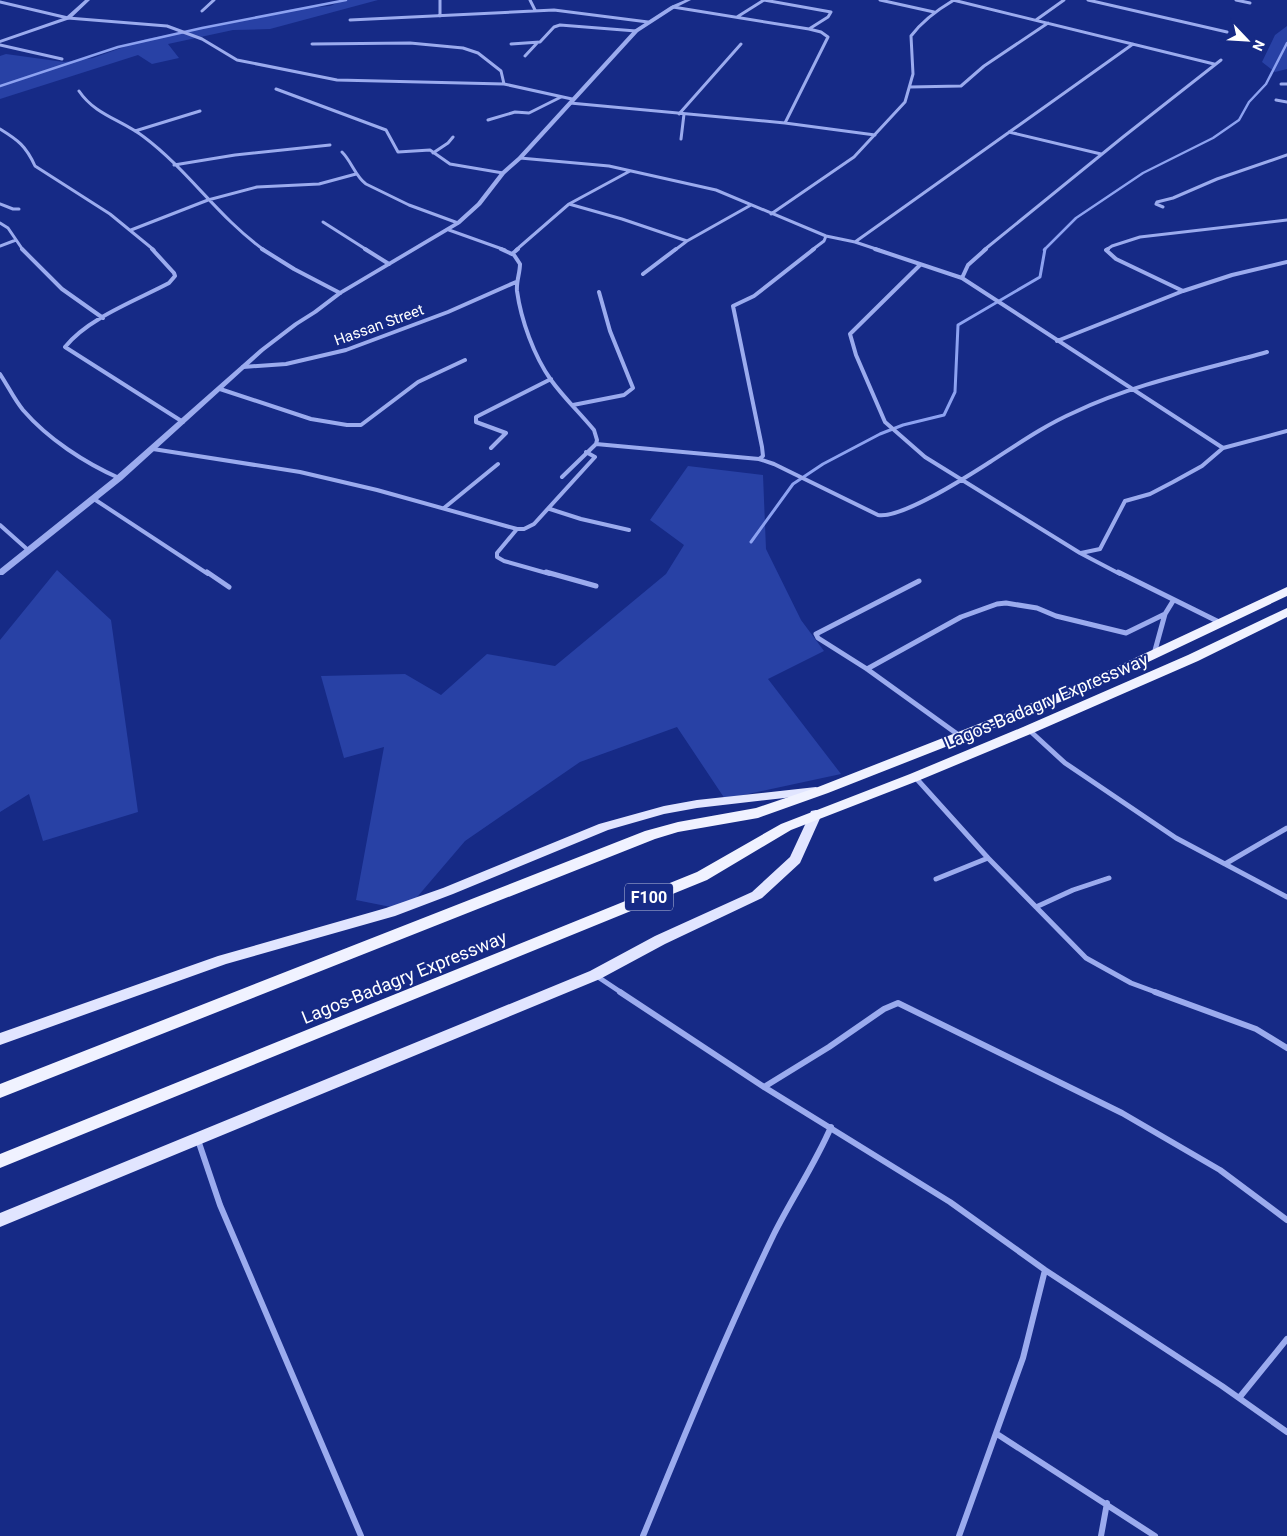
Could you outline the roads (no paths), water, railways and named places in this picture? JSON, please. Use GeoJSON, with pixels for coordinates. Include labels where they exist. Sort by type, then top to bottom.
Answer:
{"type":"FeatureCollection","features":[{"type":"Feature","properties":{"kind":"highway","name":"Lagos-Badagry Expressway"},"geometry":{"type":"LineString","coordinates":[[0,1091],[650,835],[678,827],[758,813],[823,790],[1078,690],[1287,591]]}},
{"type":"Feature","properties":{"kind":"highway","name":"Lagos-Badagry Expressway"},"geometry":{"type":"LineString","coordinates":[[0,1160],[702,876],[786,826],[915,777],[1028,730],[1211,650],[1287,612]]}},
{"type":"Feature","properties":{"kind":"main road","name":"Lagos-Badagry Expressway"},"geometry":{"type":"LineString","coordinates":[[0,1039],[223,960],[390,912],[448,891],[604,827],[664,810],[697,804],[823,790]]}},
{"type":"Feature","properties":{"kind":"main road"},"geometry":{"type":"LineString","coordinates":[[0,1220],[595,975],[660,940],[758,895],[795,860],[816,814]]}},
{"type":"Feature","properties":{"kind":"street"},"geometry":{"type":"LineString","coordinates":[[0,42],[68,18],[88,0]]}},
{"type":"Feature","properties":{"kind":"street"},"geometry":{"type":"LineString","coordinates":[[202,11],[214,0]]}},
{"type":"Feature","properties":{"kind":"street"},"geometry":{"type":"LineString","coordinates":[[440,0],[440,16]]}},
{"type":"Feature","properties":{"kind":"street"},"geometry":{"type":"LineString","coordinates":[[530,0],[535,10]]}},
{"type":"Feature","properties":{"kind":"street"},"geometry":{"type":"LineString","coordinates":[[0,573],[120,478],[243,367],[296,324],[340,293],[458,223],[479,204],[503,173],[520,158],[636,31],[673,7],[689,0]]}},
{"type":"Feature","properties":{"kind":"street"},"geometry":{"type":"LineString","coordinates":[[737,18],[764,0],[832,12],[828,17],[809,29]]}},
{"type":"Feature","properties":{"kind":"street"},"geometry":{"type":"LineString","coordinates":[[880,0],[934,12]]}},
{"type":"Feature","properties":{"kind":"street"},"geometry":{"type":"LineString","coordinates":[[771,214],[854,157],[905,102],[913,74],[911,36],[921,23],[953,0],[1214,64]]}},
{"type":"Feature","properties":{"kind":"street"},"geometry":{"type":"LineString","coordinates":[[1036,20],[1064,0]]}},
{"type":"Feature","properties":{"kind":"street"},"geometry":{"type":"LineString","coordinates":[[1088,0],[1227,32]]}},
{"type":"Feature","properties":{"kind":"street"},"geometry":{"type":"LineString","coordinates":[[1236,0],[1250,3]]}},
{"type":"Feature","properties":{"kind":"street"},"geometry":{"type":"LineString","coordinates":[[0,2],[68,18],[150,24],[185,32],[202,39],[237,60],[344,81],[504,84],[530,88],[571,101],[679,114],[785,123],[875,135]]}},
{"type":"Feature","properties":{"kind":"street"},"geometry":{"type":"LineString","coordinates":[[673,7],[809,29],[821,32],[828,37],[785,123]]}},
{"type":"Feature","properties":{"kind":"street"},"geometry":{"type":"LineString","coordinates":[[350,20],[554,10],[648,22]]}},
{"type":"Feature","properties":{"kind":"street"},"geometry":{"type":"LineString","coordinates":[[910,86],[961,86],[984,66],[1048,23]]}},
{"type":"Feature","properties":{"kind":"street"},"geometry":{"type":"LineString","coordinates":[[511,44],[542,41],[554,26],[560,25],[636,31]]}},
{"type":"Feature","properties":{"kind":"street"},"geometry":{"type":"LineString","coordinates":[[525,56],[538,42]]}},
{"type":"Feature","properties":{"kind":"street"},"geometry":{"type":"LineString","coordinates":[[312,44],[410,43],[463,48],[478,53],[501,71],[504,84]]}},
{"type":"Feature","properties":{"kind":"street"},"geometry":{"type":"LineString","coordinates":[[679,114],[741,44]]}},
{"type":"Feature","properties":{"kind":"street"},"geometry":{"type":"LineString","coordinates":[[855,242],[1133,44]]}},
{"type":"Feature","properties":{"kind":"street"},"geometry":{"type":"LineString","coordinates":[[0,46],[62,59]]}},
{"type":"Feature","properties":{"kind":"street"},"geometry":{"type":"LineString","coordinates":[[962,278],[968,265],[1102,154],[1221,60]]}},
{"type":"Feature","properties":{"kind":"street"},"geometry":{"type":"LineString","coordinates":[[1281,84],[1287,84]]}},
{"type":"Feature","properties":{"kind":"street"},"geometry":{"type":"LineString","coordinates":[[276,89],[386,130],[393,139],[395,150],[398,152],[426,149],[450,164],[503,173]]}},
{"type":"Feature","properties":{"kind":"street"},"geometry":{"type":"LineString","coordinates":[[79,91],[90,104],[134,131],[174,165],[226,219],[260,246],[297,273],[340,293]]}},
{"type":"Feature","properties":{"kind":"street"},"geometry":{"type":"LineString","coordinates":[[488,120],[515,112],[528,113],[562,97]]}},
{"type":"Feature","properties":{"kind":"street"},"geometry":{"type":"LineString","coordinates":[[1276,100],[1287,102]]}},
{"type":"Feature","properties":{"kind":"street"},"geometry":{"type":"LineString","coordinates":[[134,131],[200,111]]}},
{"type":"Feature","properties":{"kind":"street"},"geometry":{"type":"LineString","coordinates":[[681,139],[684,114]]}},
{"type":"Feature","properties":{"kind":"street"},"geometry":{"type":"LineString","coordinates":[[0,130],[19,140],[30,155],[35,166],[114,216],[148,243],[175,276],[169,283],[103,318],[72,339],[65,347],[68,351],[183,422]]}},
{"type":"Feature","properties":{"kind":"street"},"geometry":{"type":"LineString","coordinates":[[1009,132],[1102,154]]}},
{"type":"Feature","properties":{"kind":"street"},"geometry":{"type":"LineString","coordinates":[[433,153],[448,143],[453,137]]}},
{"type":"Feature","properties":{"kind":"street"},"geometry":{"type":"LineString","coordinates":[[174,165],[235,155],[330,145]]}},
{"type":"Feature","properties":{"kind":"street"},"geometry":{"type":"LineString","coordinates":[[342,152],[348,158],[356,174],[366,184],[409,205],[458,223]]}},
{"type":"Feature","properties":{"kind":"street"},"geometry":{"type":"LineString","coordinates":[[1163,207],[1156,204],[1157,202],[1174,198],[1217,179],[1286,156]]}},
{"type":"Feature","properties":{"kind":"street"},"geometry":{"type":"LineString","coordinates":[[520,158],[609,166],[716,190],[826,236],[855,242],[962,278],[1223,448]]}},
{"type":"Feature","properties":{"kind":"street"},"geometry":{"type":"LineString","coordinates":[[512,254],[569,204],[630,171]]}},
{"type":"Feature","properties":{"kind":"street"},"geometry":{"type":"LineString","coordinates":[[131,230],[208,200],[257,187],[319,184],[356,174]]}},
{"type":"Feature","properties":{"kind":"street"},"geometry":{"type":"LineString","coordinates":[[0,204],[13,209],[19,209]]}},
{"type":"Feature","properties":{"kind":"street"},"geometry":{"type":"LineString","coordinates":[[569,204],[622,219],[687,241]]}},
{"type":"Feature","properties":{"kind":"street"},"geometry":{"type":"LineString","coordinates":[[643,274],[687,241],[751,206]]}},
{"type":"Feature","properties":{"kind":"street"},"geometry":{"type":"LineString","coordinates":[[1183,291],[1116,259],[1106,250],[1112,246],[1140,237],[1287,220]]}},
{"type":"Feature","properties":{"kind":"street"},"geometry":{"type":"LineString","coordinates":[[323,222],[352,238],[364,249],[389,264]]}},
{"type":"Feature","properties":{"kind":"street"},"geometry":{"type":"LineString","coordinates":[[0,223],[8,228],[10,235],[37,265],[79,303],[103,318]]}},
{"type":"Feature","properties":{"kind":"street"},"geometry":{"type":"LineString","coordinates":[[449,230],[512,254],[520,266],[520,275],[516,282],[530,338],[550,379],[594,430],[597,440],[596,444]]}},
{"type":"Feature","properties":{"kind":"street"},"geometry":{"type":"LineString","coordinates":[[759,459],[763,456],[762,447],[732,306],[754,296],[824,241],[826,236]]}},
{"type":"Feature","properties":{"kind":"street"},"geometry":{"type":"LineString","coordinates":[[0,246],[16,240]]}},
{"type":"Feature","properties":{"kind":"street"},"geometry":{"type":"LineString","coordinates":[[1057,341],[1183,291],[1232,275],[1287,262]]}},
{"type":"Feature","properties":{"kind":"street"},"geometry":{"type":"LineString","coordinates":[[920,265],[850,334],[885,422],[924,458],[1080,553],[1173,602],[1219,622]]}},
{"type":"Feature","properties":{"kind":"street","name":"Hassan Street"},"geometry":{"type":"LineString","coordinates":[[243,367],[286,364],[346,350],[440,315],[516,282]]}},
{"type":"Feature","properties":{"kind":"street"},"geometry":{"type":"LineString","coordinates":[[573,405],[624,395],[633,388],[610,331],[599,292]]}},
{"type":"Feature","properties":{"kind":"street"},"geometry":{"type":"LineString","coordinates":[[562,476],[596,444],[759,459],[774,464],[878,515],[884,516],[919,502],[961,480],[1026,438],[1075,412],[1132,389],[1267,352]]}},
{"type":"Feature","properties":{"kind":"street"},"geometry":{"type":"LineString","coordinates":[[220,389],[308,417],[350,427],[361,425],[418,382],[465,360]]}},
{"type":"Feature","properties":{"kind":"street"},"geometry":{"type":"LineString","coordinates":[[0,374],[27,414],[101,471],[120,478]]}},
{"type":"Feature","properties":{"kind":"street"},"geometry":{"type":"LineString","coordinates":[[490,448],[506,433],[476,422],[476,417],[550,379]]}},
{"type":"Feature","properties":{"kind":"street"},"geometry":{"type":"LineString","coordinates":[[1080,553],[1100,549],[1125,501],[1150,494],[1173,482],[1202,466],[1223,448],[1287,431]]}},
{"type":"Feature","properties":{"kind":"street"},"geometry":{"type":"LineString","coordinates":[[153,449],[300,472],[444,508],[517,529],[529,528],[550,509],[595,457],[594,454],[586,452]]}},
{"type":"Feature","properties":{"kind":"street"},"geometry":{"type":"LineString","coordinates":[[444,508],[498,464]]}},
{"type":"Feature","properties":{"kind":"street"},"geometry":{"type":"LineString","coordinates":[[94,499],[229,587]]}},
{"type":"Feature","properties":{"kind":"street"},"geometry":{"type":"LineString","coordinates":[[550,509],[581,519],[629,530]]}},
{"type":"Feature","properties":{"kind":"street"},"geometry":{"type":"LineString","coordinates":[[0,526],[28,550]]}},
{"type":"Feature","properties":{"kind":"street"},"geometry":{"type":"LineString","coordinates":[[517,529],[497,553],[497,557],[596,586]]}},
{"type":"Feature","properties":{"kind":"street"},"geometry":{"type":"LineString","coordinates":[[918,581],[816,634],[818,638],[867,669],[961,736]]}},
{"type":"Feature","properties":{"kind":"street"},"geometry":{"type":"LineString","coordinates":[[1153,656],[1165,614],[1173,602]]}},
{"type":"Feature","properties":{"kind":"street"},"geometry":{"type":"LineString","coordinates":[[867,669],[960,617],[997,604],[1006,603],[1037,608],[1056,616],[1126,633],[1165,614]]}},
{"type":"Feature","properties":{"kind":"street"},"geometry":{"type":"LineString","coordinates":[[1028,730],[1065,763],[1176,838],[1287,897]]}},
{"type":"Feature","properties":{"kind":"street"},"geometry":{"type":"LineString","coordinates":[[915,777],[988,858],[1086,958],[1131,983],[1256,1029],[1287,1048]]}},
{"type":"Feature","properties":{"kind":"street"},"geometry":{"type":"LineString","coordinates":[[1225,864],[1287,828]]}},
{"type":"Feature","properties":{"kind":"street"},"geometry":{"type":"LineString","coordinates":[[936,880],[988,858]]}},
{"type":"Feature","properties":{"kind":"street"},"geometry":{"type":"LineString","coordinates":[[1036,907],[1073,890],[1109,878]]}},
{"type":"Feature","properties":{"kind":"street"},"geometry":{"type":"LineString","coordinates":[[595,975],[764,1087],[950,1202],[1045,1270],[1239,1398],[1287,1432]]}},
{"type":"Feature","properties":{"kind":"street"},"geometry":{"type":"LineString","coordinates":[[764,1087],[829,1048],[884,1009],[898,1003],[998,1054],[1122,1113],[1220,1170],[1287,1220]]}},
{"type":"Feature","properties":{"kind":"street"},"geometry":{"type":"LineString","coordinates":[[643,1536],[718,1353],[775,1232],[822,1150],[831,1127]]}},
{"type":"Feature","properties":{"kind":"street"},"geometry":{"type":"LineString","coordinates":[[198,1140],[220,1205],[361,1536]]}},
{"type":"Feature","properties":{"kind":"street"},"geometry":{"type":"LineString","coordinates":[[959,1536],[1023,1358],[1045,1270]]}},
{"type":"Feature","properties":{"kind":"street"},"geometry":{"type":"LineString","coordinates":[[1239,1398],[1287,1339]]}},
{"type":"Feature","properties":{"kind":"street"},"geometry":{"type":"LineString","coordinates":[[997,1434],[1107,1503],[1155,1536]]}},
{"type":"Feature","properties":{"kind":"street"},"geometry":{"type":"LineString","coordinates":[[1102,1536],[1107,1503]]}},
{"type":"Feature","properties":{"kind":"waterway"},"geometry":{"type":"LineString","coordinates":[[0,86],[118,47],[202,28],[346,0]]}},
{"type":"Feature","properties":{"kind":"waterway"},"geometry":{"type":"LineString","coordinates":[[1045,249],[1076,218],[1143,173],[1213,138],[1239,120],[1249,102],[1266,84],[1287,43]]}},
{"type":"Feature","properties":{"kind":"waterway"},"geometry":{"type":"LineString","coordinates":[[751,542],[793,484],[823,464],[880,434],[903,425],[944,415],[955,392],[958,325],[1040,277],[1045,249]]}}]}
